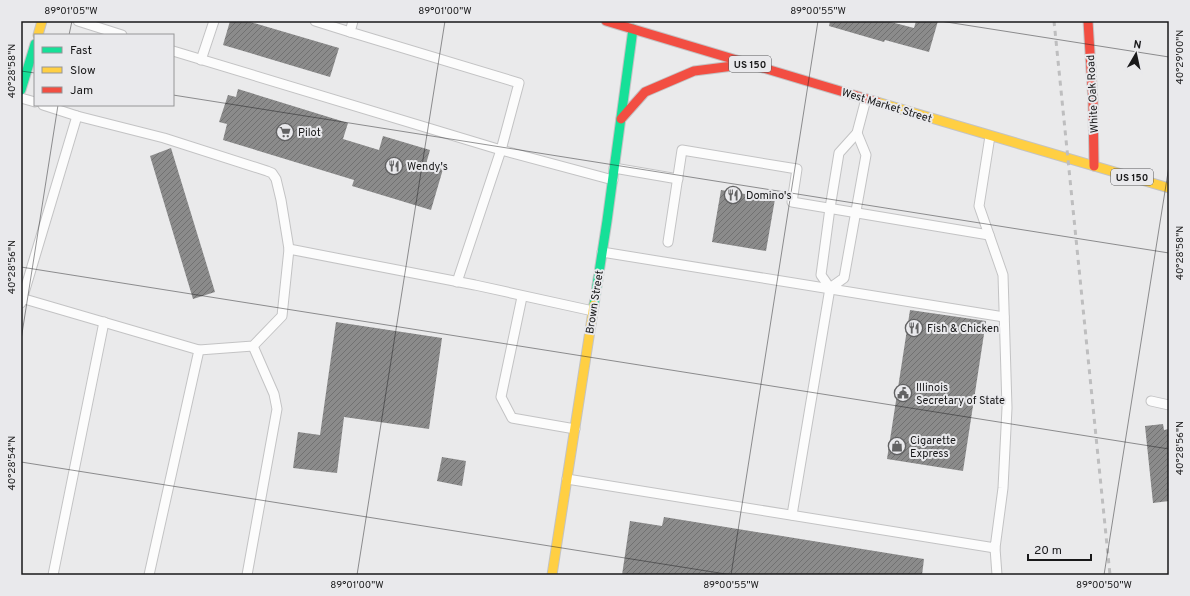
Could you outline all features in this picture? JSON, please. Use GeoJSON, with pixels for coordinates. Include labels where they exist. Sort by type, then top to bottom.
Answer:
{"type":"FeatureCollection","features":[{"type":"Feature","properties":{"kind":"street"},"geometry":{"type":"LineString","coordinates":[[38,34],[42,21]]}},
{"type":"Feature","properties":{"kind":"street","name":"West Market Street"},"geometry":{"type":"LineString","coordinates":[[606,21],[1169,188]]}},
{"type":"Feature","properties":{"kind":"street","name":"White Oak Road"},"geometry":{"type":"LineString","coordinates":[[1088,21],[1093,102],[1094,166]]}},
{"type":"Feature","properties":{"kind":"street","name":"Brown Street"},"geometry":{"type":"LineString","coordinates":[[552,575],[613,180],[633,29]]}},
{"type":"Feature","properties":{"kind":"street"},"geometry":{"type":"LineString","coordinates":[[21,90],[23,74],[34,46]]}},
{"type":"Feature","properties":{"kind":"street"},"geometry":{"type":"LineString","coordinates":[[621,119],[645,92],[674,79],[694,71],[750,64]]}},
{"type":"Feature","properties":{"kind":"lane"},"geometry":{"type":"LineString","coordinates":[[78,21],[119,34]]}},
{"type":"Feature","properties":{"kind":"lane"},"geometry":{"type":"LineString","coordinates":[[201,60],[214,21]]}},
{"type":"Feature","properties":{"kind":"lane"},"geometry":{"type":"LineString","coordinates":[[315,21],[518,83],[501,150],[457,282]]}},
{"type":"Feature","properties":{"kind":"lane"},"geometry":{"type":"LineString","coordinates":[[350,32],[353,21]]}},
{"type":"Feature","properties":{"kind":"lane"},"geometry":{"type":"LineString","coordinates":[[174,51],[501,150],[613,180]]}},
{"type":"Feature","properties":{"kind":"lane"},"geometry":{"type":"LineString","coordinates":[[21,98],[34,102]]}},
{"type":"Feature","properties":{"kind":"lane"},"geometry":{"type":"LineString","coordinates":[[792,515],[830,288],[821,275],[839,153],[857,133],[866,99]]}},
{"type":"Feature","properties":{"kind":"lane"},"geometry":{"type":"LineString","coordinates":[[46,106],[77,116],[164,138],[267,171],[272,174],[276,179],[281,200],[289,249],[282,316],[253,346],[200,350],[21,300],[77,116]]}},
{"type":"Feature","properties":{"kind":"lane"},"geometry":{"type":"LineString","coordinates":[[830,288],[844,278],[866,155],[857,133]]}},
{"type":"Feature","properties":{"kind":"lane"},"geometry":{"type":"LineString","coordinates":[[990,136],[979,206],[1003,276],[1007,408],[1003,488],[995,548],[997,575]]}},
{"type":"Feature","properties":{"kind":"lane"},"geometry":{"type":"LineString","coordinates":[[668,242],[682,150],[796,169],[792,202],[989,235]]}},
{"type":"Feature","properties":{"kind":"lane"},"geometry":{"type":"LineString","coordinates":[[614,168],[678,179]]}},
{"type":"Feature","properties":{"kind":"lane"},"geometry":{"type":"LineString","coordinates":[[289,249],[457,282],[593,311]]}},
{"type":"Feature","properties":{"kind":"lane"},"geometry":{"type":"LineString","coordinates":[[602,252],[1004,317]]}},
{"type":"Feature","properties":{"kind":"lane"},"geometry":{"type":"LineString","coordinates":[[522,297],[501,397],[512,418],[575,429]]}},
{"type":"Feature","properties":{"kind":"lane"},"geometry":{"type":"LineString","coordinates":[[53,575],[104,322]]}},
{"type":"Feature","properties":{"kind":"lane"},"geometry":{"type":"LineString","coordinates":[[247,575],[277,410],[274,394],[253,346]]}},
{"type":"Feature","properties":{"kind":"lane"},"geometry":{"type":"LineString","coordinates":[[149,575],[200,350]]}},
{"type":"Feature","properties":{"kind":"lane"},"geometry":{"type":"LineString","coordinates":[[1151,401],[1169,405]]}},
{"type":"Feature","properties":{"kind":"lane"},"geometry":{"type":"LineString","coordinates":[[567,479],[995,548]]}},
{"type":"Feature","properties":{"kind":"building"},"geometry":{"type":"Polygon","coordinates":[[[230,21],[247,21],[339,48],[330,77],[223,45],[230,21]]]}},
{"type":"Feature","properties":{"kind":"building"},"geometry":{"type":"Polygon","coordinates":[[[830,21],[887,21],[914,28],[916,21],[938,21],[929,52],[885,40],[884,42],[829,26],[830,21]]]}},
{"type":"Feature","properties":{"kind":"building"},"geometry":{"type":"Polygon","coordinates":[[[238,89],[348,123],[343,139],[379,150],[383,136],[430,150],[426,164],[443,169],[431,210],[352,186],[354,180],[223,140],[227,124],[219,122],[228,95],[236,97],[238,89]]]}},
{"type":"Feature","properties":{"kind":"building"},"geometry":{"type":"Polygon","coordinates":[[[171,148],[215,292],[193,299],[150,156],[171,148]]]}},
{"type":"Feature","properties":{"kind":"building"},"geometry":{"type":"Polygon","coordinates":[[[721,190],[775,199],[766,251],[712,242],[721,190]]]}},
{"type":"Feature","properties":{"kind":"building"},"geometry":{"type":"Polygon","coordinates":[[[910,310],[986,321],[963,471],[887,459],[910,310]]]}},
{"type":"Feature","properties":{"kind":"building"},"geometry":{"type":"Polygon","coordinates":[[[336,322],[442,338],[429,429],[344,417],[337,473],[293,468],[298,432],[320,435],[336,322]]]}},
{"type":"Feature","properties":{"kind":"building"},"geometry":{"type":"Polygon","coordinates":[[[1163,424],[1164,430],[1169,429],[1169,501],[1153,503],[1145,426],[1163,424]]]}},
{"type":"Feature","properties":{"kind":"building"},"geometry":{"type":"Polygon","coordinates":[[[442,457],[466,461],[462,486],[437,481],[442,457]]]}},
{"type":"Feature","properties":{"kind":"building"},"geometry":{"type":"Polygon","coordinates":[[[664,517],[924,559],[922,575],[622,575],[630,521],[662,526],[664,517]]]}},
{"type":"Feature","properties":{"kind":"railway"},"geometry":{"type":"LineString","coordinates":[[1054,21],[1110,575]]}},
{"type":"Feature","properties":{"kind":"traffic: fast"},"geometry":{"type":"LineString","coordinates":[[594,305],[633,29]]}},
{"type":"Feature","properties":{"kind":"traffic: fast"},"geometry":{"type":"LineString","coordinates":[[21,90],[34,47]]}},
{"type":"Feature","properties":{"kind":"traffic: slow"},"geometry":{"type":"LineString","coordinates":[[38,34],[42,21]]}},
{"type":"Feature","properties":{"kind":"traffic: slow"},"geometry":{"type":"LineString","coordinates":[[877,102],[1169,188]]}},
{"type":"Feature","properties":{"kind":"traffic: slow"},"geometry":{"type":"LineString","coordinates":[[552,575],[594,305]]}},
{"type":"Feature","properties":{"kind":"traffic: jam"},"geometry":{"type":"LineString","coordinates":[[606,21],[877,102]]}},
{"type":"Feature","properties":{"kind":"traffic: jam"},"geometry":{"type":"LineString","coordinates":[[1088,21],[1093,102],[1094,166]]}},
{"type":"Feature","properties":{"kind":"traffic: jam"},"geometry":{"type":"LineString","coordinates":[[621,119],[645,92],[694,71],[741,65]]}},
{"type":"Feature","properties":{"kind":"place","name":"Pilot"},"geometry":{"type":"Point","coordinates":[285,132]}},
{"type":"Feature","properties":{"kind":"place","name":"Wendy's"},"geometry":{"type":"Point","coordinates":[394,166]}},
{"type":"Feature","properties":{"kind":"place","name":"Domino's"},"geometry":{"type":"Point","coordinates":[733,195]}},
{"type":"Feature","properties":{"kind":"place","name":"Fish & Chicken"},"geometry":{"type":"Point","coordinates":[914,328]}},
{"type":"Feature","properties":{"kind":"place","name":"Illinois Secretary of State"},"geometry":{"type":"Point","coordinates":[903,393]}},
{"type":"Feature","properties":{"kind":"place","name":"Cigarette Express"},"geometry":{"type":"Point","coordinates":[897,446]}}]}
